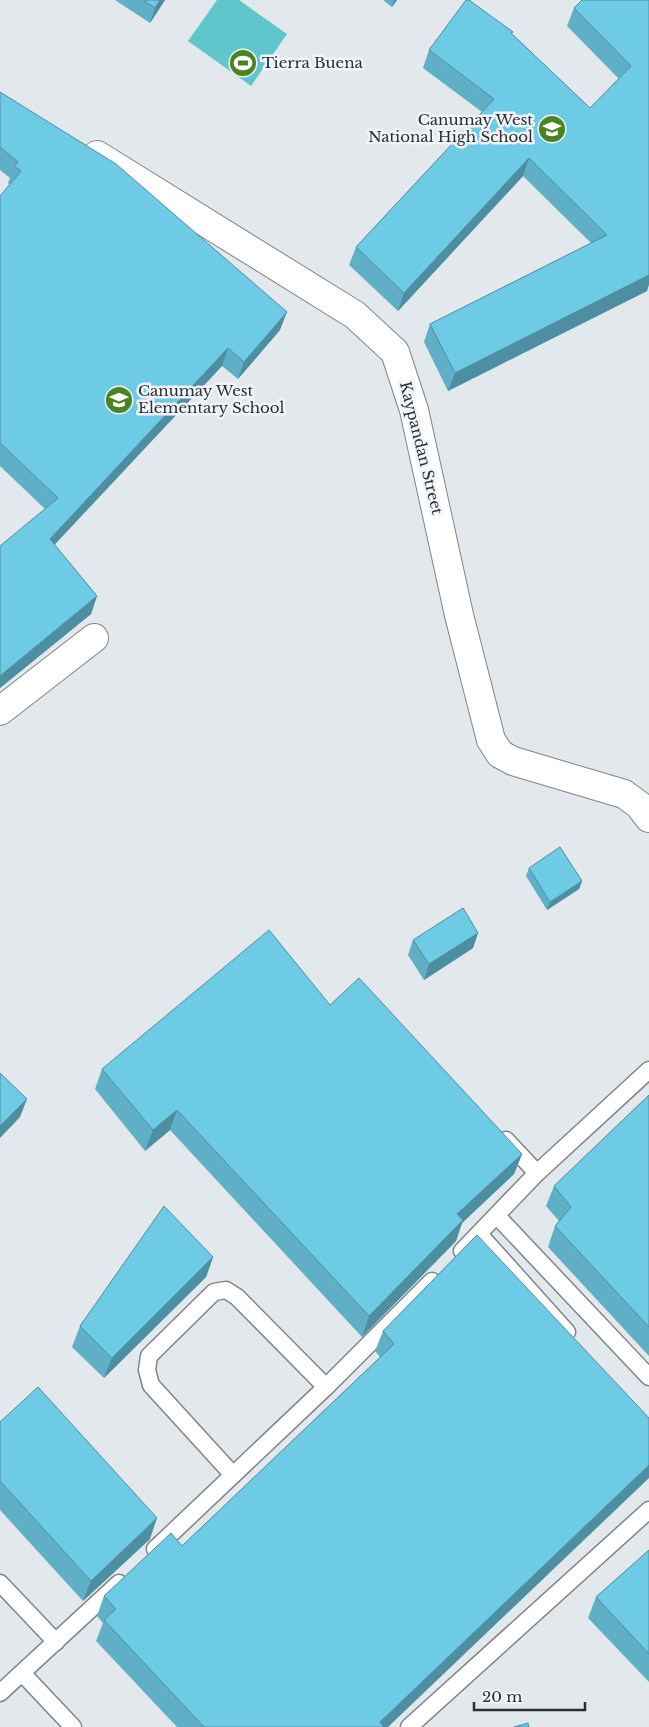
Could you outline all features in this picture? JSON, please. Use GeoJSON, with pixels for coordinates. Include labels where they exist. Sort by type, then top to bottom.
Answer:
{"type":"FeatureCollection","features":[{"type":"Feature","properties":{"kind":"street","name":"Kaypandan Street"},"geometry":{"type":"LineString","coordinates":[[76,142],[355,315],[395,352],[414,410],[459,615],[491,740],[500,754],[513,761],[624,794],[639,805],[649,818]]}},
{"type":"Feature","properties":{"kind":"street"},"geometry":{"type":"LineString","coordinates":[[0,711],[94,638]]}},
{"type":"Feature","properties":{"kind":"lane"},"geometry":{"type":"LineString","coordinates":[[141,1562],[326,1387],[497,1216],[537,1173],[649,1070]]}},
{"type":"Feature","properties":{"kind":"lane"},"geometry":{"type":"LineString","coordinates":[[498,1130],[537,1173]]}},
{"type":"Feature","properties":{"kind":"lane"},"geometry":{"type":"LineString","coordinates":[[497,1216],[649,1377]]}},
{"type":"Feature","properties":{"kind":"lane"},"geometry":{"type":"LineString","coordinates":[[479,1234],[577,1343]]}},
{"type":"Feature","properties":{"kind":"lane"},"geometry":{"type":"LineString","coordinates":[[233,1475],[151,1385],[147,1370],[149,1356],[214,1292],[226,1290],[237,1297],[326,1387]]}},
{"type":"Feature","properties":{"kind":"lane"},"geometry":{"type":"LineString","coordinates":[[409,1727],[649,1510]]}},
{"type":"Feature","properties":{"kind":"lane"},"geometry":{"type":"LineString","coordinates":[[0,1694],[127,1575]]}},
{"type":"Feature","properties":{"kind":"lane"},"geometry":{"type":"LineString","coordinates":[[0,1583],[56,1642]]}},
{"type":"Feature","properties":{"kind":"lane"},"geometry":{"type":"LineString","coordinates":[[22,1673],[73,1727]]}},
{"type":"Feature","properties":{"kind":"water","name":"Tierra Buena"},"geometry":{"type":"Polygon","coordinates":[[[217,0],[239,0],[287,34],[251,86],[188,41],[217,0]]]}},
{"type":"Feature","properties":{"kind":"building"},"geometry":{"type":"Polygon","coordinates":[[[143,0],[160,0],[155,8],[143,0]]]}},
{"type":"Feature","properties":{"kind":"building"},"geometry":{"type":"Polygon","coordinates":[[[466,0],[469,0],[513,32],[511,33],[590,108],[631,66],[574,8],[582,0],[649,0],[649,275],[455,373],[430,324],[607,235],[529,158],[404,293],[356,247],[494,99],[429,50],[466,0]]]}},
{"type":"Feature","properties":{"kind":"building","name":"Canumay West Elementary School"},"geometry":{"type":"Polygon","coordinates":[[[0,92],[116,164],[287,312],[244,362],[228,348],[50,539],[97,596],[0,676],[0,546],[58,498],[0,443],[0,196],[21,171],[14,166],[18,162],[0,147],[0,92]]]}},
{"type":"Feature","properties":{"kind":"building"},"geometry":{"type":"Polygon","coordinates":[[[560,847],[582,881],[550,902],[529,868],[560,847]]]}},
{"type":"Feature","properties":{"kind":"building"},"geometry":{"type":"Polygon","coordinates":[[[463,908],[478,933],[429,964],[413,940],[463,908]]]}},
{"type":"Feature","properties":{"kind":"building"},"geometry":{"type":"Polygon","coordinates":[[[269,930],[330,1005],[359,978],[522,1154],[457,1214],[463,1220],[369,1316],[177,1110],[153,1130],[102,1069],[269,930]]]}},
{"type":"Feature","properties":{"kind":"building"},"geometry":{"type":"Polygon","coordinates":[[[0,1073],[27,1099],[0,1126],[0,1073]]]}},
{"type":"Feature","properties":{"kind":"building"},"geometry":{"type":"Polygon","coordinates":[[[649,1095],[649,1327],[555,1226],[571,1207],[554,1186],[649,1095]]]}},
{"type":"Feature","properties":{"kind":"building"},"geometry":{"type":"Polygon","coordinates":[[[164,1206],[213,1257],[112,1358],[80,1326],[164,1206]]]}},
{"type":"Feature","properties":{"kind":"building"},"geometry":{"type":"Polygon","coordinates":[[[477,1235],[649,1418],[649,1465],[380,1722],[384,1727],[204,1727],[104,1620],[116,1609],[104,1596],[171,1533],[182,1546],[394,1344],[383,1331],[477,1235]]]}},
{"type":"Feature","properties":{"kind":"building"},"geometry":{"type":"Polygon","coordinates":[[[38,1387],[157,1518],[91,1581],[0,1481],[0,1422],[38,1387]]]}},
{"type":"Feature","properties":{"kind":"building"},"geometry":{"type":"Polygon","coordinates":[[[649,1550],[649,1654],[596,1597],[649,1550]]]}},
{"type":"Feature","properties":{"kind":"building"},"geometry":{"type":"Polygon","coordinates":[[[528,1723],[529,1727],[514,1727],[528,1723]]]}},
{"type":"Feature","properties":{"kind":"place","name":"Tierra Buena"},"geometry":{"type":"Point","coordinates":[243,63]}},
{"type":"Feature","properties":{"kind":"place","name":"Canumay West National High School"},"geometry":{"type":"Point","coordinates":[552,129]}},
{"type":"Feature","properties":{"kind":"place","name":"Canumay West Elementary School"},"geometry":{"type":"Point","coordinates":[119,400]}}]}
